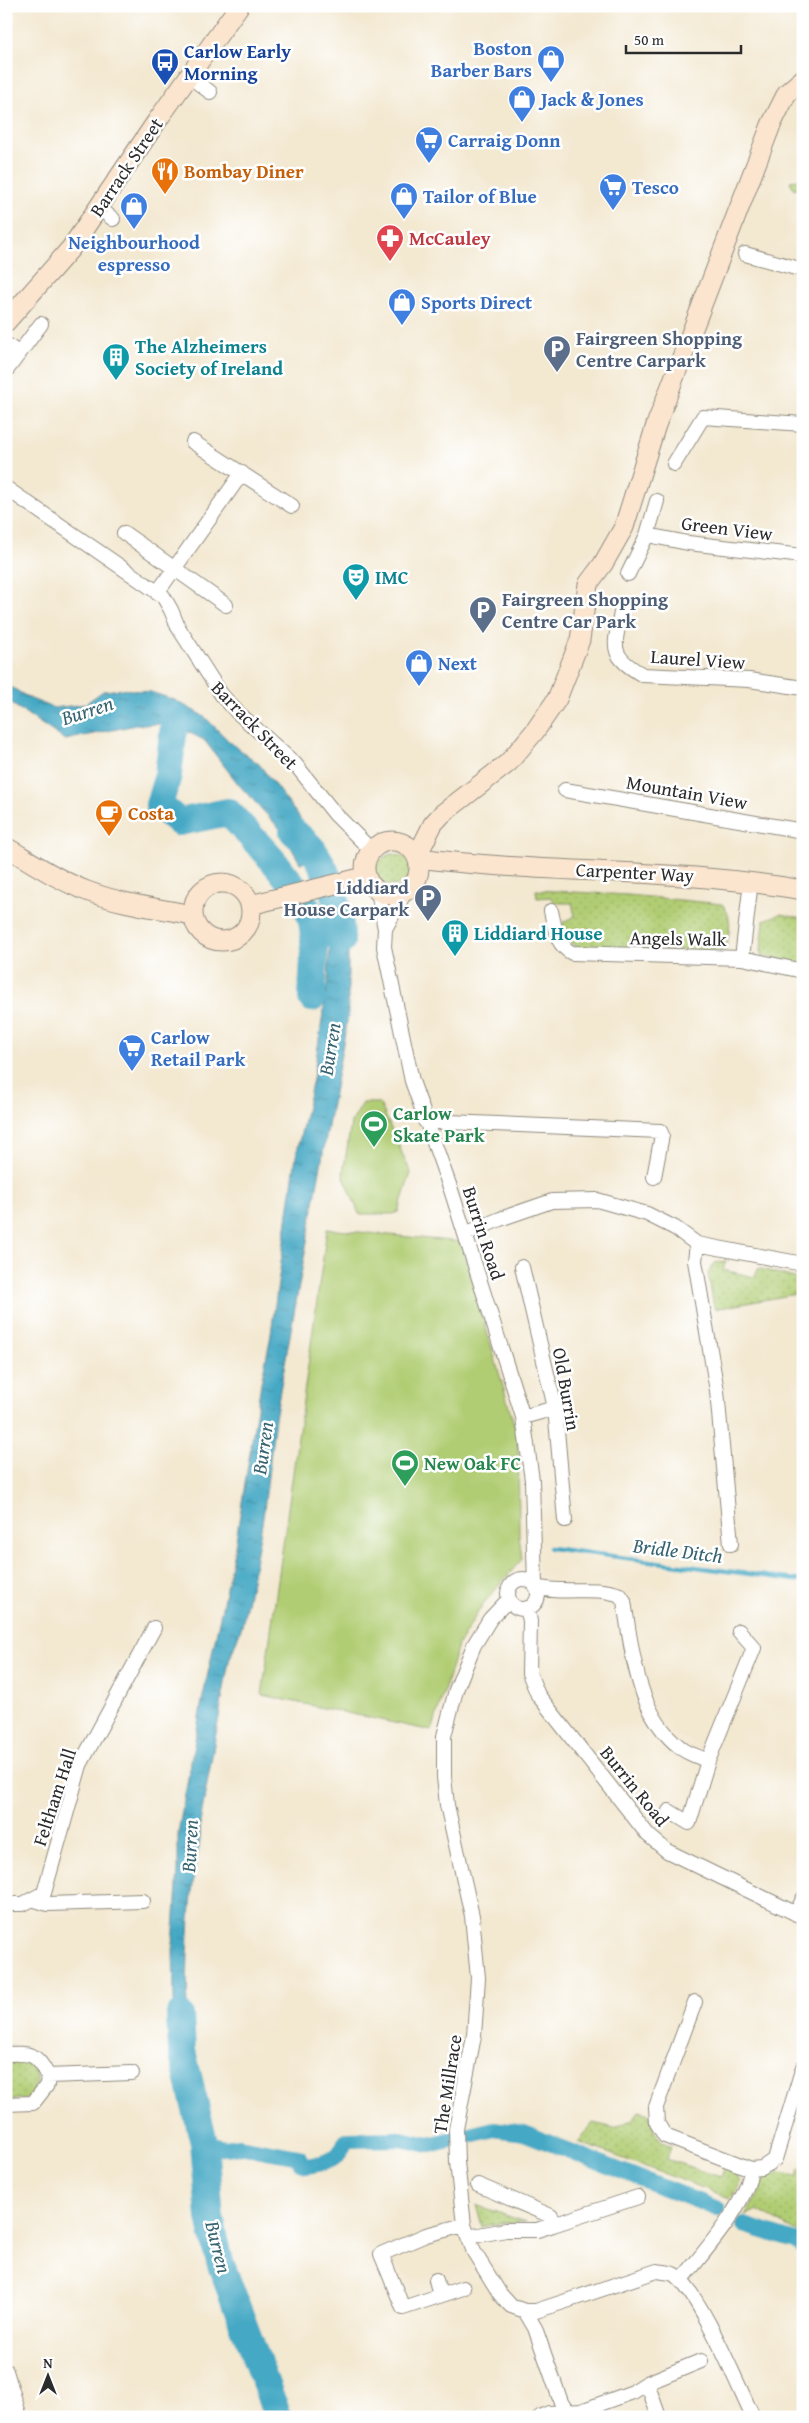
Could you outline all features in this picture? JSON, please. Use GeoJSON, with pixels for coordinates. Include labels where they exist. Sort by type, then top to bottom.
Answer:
{"type":"FeatureCollection","features":[{"type":"Feature","properties":{"kind":"street","name":"Barrack Street"},"geometry":{"type":"LineString","coordinates":[[6,322],[71,248],[106,214],[189,76],[231,11]]}},
{"type":"Feature","properties":{"kind":"street"},"geometry":{"type":"LineString","coordinates":[[189,76],[210,92]]}},
{"type":"Feature","properties":{"kind":"street"},"geometry":{"type":"LineString","coordinates":[[364,865],[367,878],[375,889],[389,895],[405,892],[412,887],[417,863],[433,824],[442,814],[508,763],[535,731],[557,699],[580,640],[588,584],[603,564],[624,527],[656,424],[771,125],[787,93],[803,79]]}},
{"type":"Feature","properties":{"kind":"street"},"geometry":{"type":"LineString","coordinates":[[745,254],[803,270]]}},
{"type":"Feature","properties":{"kind":"street"},"geometry":{"type":"LineString","coordinates":[[6,371],[41,324]]}},
{"type":"Feature","properties":{"kind":"street"},"geometry":{"type":"LineString","coordinates":[[6,344],[19,354]]}},
{"type":"Feature","properties":{"kind":"street"},"geometry":{"type":"LineString","coordinates":[[674,464],[703,417],[803,424]]}},
{"type":"Feature","properties":{"kind":"street"},"geometry":{"type":"LineString","coordinates":[[193,442],[292,506]]}},
{"type":"Feature","properties":{"kind":"street"},"geometry":{"type":"LineString","coordinates":[[157,593],[242,473]]}},
{"type":"Feature","properties":{"kind":"street","name":"Barrack Street"},"geometry":{"type":"LineString","coordinates":[[6,488],[163,596],[178,627],[221,694],[236,711],[295,764],[335,814],[364,865]]}},
{"type":"Feature","properties":{"kind":"street","name":"Green View"},"geometry":{"type":"LineString","coordinates":[[628,574],[647,535],[657,501]]}},
{"type":"Feature","properties":{"kind":"street"},"geometry":{"type":"LineString","coordinates":[[124,533],[226,605]]}},
{"type":"Feature","properties":{"kind":"street","name":"Green View"},"geometry":{"type":"LineString","coordinates":[[647,535],[688,543],[803,556]]}},
{"type":"Feature","properties":{"kind":"street","name":"Laurel View"},"geometry":{"type":"LineString","coordinates":[[622,607],[615,647],[619,658],[628,667],[643,675],[749,680],[803,688]]}},
{"type":"Feature","properties":{"kind":"street","name":"Mountain View"},"geometry":{"type":"LineString","coordinates":[[565,790],[803,831]]}},
{"type":"Feature","properties":{"kind":"street"},"geometry":{"type":"LineString","coordinates":[[256,903],[364,865],[386,841],[394,840],[433,824]]}},
{"type":"Feature","properties":{"kind":"street"},"geometry":{"type":"LineString","coordinates":[[394,840],[410,847],[417,863]]}},
{"type":"Feature","properties":{"kind":"street"},"geometry":{"type":"LineString","coordinates":[[6,847],[55,876],[88,891],[130,903],[192,915]]}},
{"type":"Feature","properties":{"kind":"street","name":"Carpenter Way"},"geometry":{"type":"LineString","coordinates":[[417,863],[683,874],[750,881],[803,890]]}},
{"type":"Feature","properties":{"kind":"street","name":"Angels Walk"},"geometry":{"type":"LineString","coordinates":[[742,958],[750,881]]}},
{"type":"Feature","properties":{"kind":"street"},"geometry":{"type":"LineString","coordinates":[[212,885],[231,885],[256,903],[249,923],[238,937],[229,940],[212,940],[205,936],[194,923],[192,915],[197,896],[212,885]]}},
{"type":"Feature","properties":{"kind":"street","name":"Burrin Road"},"geometry":{"type":"LineString","coordinates":[[375,889],[385,930],[384,947],[403,1041],[425,1121],[465,1234],[523,1417],[532,1480],[535,1551],[539,1589]]}},
{"type":"Feature","properties":{"kind":"street","name":"Burrin Road"},"geometry":{"type":"LineString","coordinates":[[385,930],[405,892]]}},
{"type":"Feature","properties":{"kind":"street","name":"Angels Walk"},"geometry":{"type":"LineString","coordinates":[[551,911],[559,940],[564,949],[572,953],[742,958],[803,971]]}},
{"type":"Feature","properties":{"kind":"street"},"geometry":{"type":"LineString","coordinates":[[425,1121],[660,1131],[662,1135],[654,1177]]}},
{"type":"Feature","properties":{"kind":"street"},"geometry":{"type":"LineString","coordinates":[[465,1234],[527,1208],[552,1201],[596,1200],[647,1214],[675,1228],[697,1244],[803,1264]]}},
{"type":"Feature","properties":{"kind":"street"},"geometry":{"type":"LineString","coordinates":[[697,1244],[695,1262],[717,1391],[731,1544]]}},
{"type":"Feature","properties":{"kind":"street","name":"Old Burrin"},"geometry":{"type":"LineString","coordinates":[[522,1267],[555,1408],[565,1520]]}},
{"type":"Feature","properties":{"kind":"street"},"geometry":{"type":"LineString","coordinates":[[523,1417],[555,1408]]}},
{"type":"Feature","properties":{"kind":"street"},"geometry":{"type":"LineString","coordinates":[[535,1551],[519,1579],[510,1586],[509,1599],[515,1606],[526,1608],[532,1606],[539,1589]]}},
{"type":"Feature","properties":{"kind":"street"},"geometry":{"type":"LineString","coordinates":[[519,1579],[525,1579],[539,1589],[610,1591],[620,1594],[624,1601],[632,1650],[644,1698],[661,1727],[681,1748],[708,1761]]}},
{"type":"Feature","properties":{"kind":"street","name":"The Millrace"},"geometry":{"type":"LineString","coordinates":[[509,1599],[490,1619],[474,1645],[456,1690],[444,1736],[444,1777],[447,1804],[472,1916],[478,1978],[474,2036],[456,2129],[456,2146],[466,2231],[482,2266],[500,2294],[511,2306],[525,2311]]}},
{"type":"Feature","properties":{"kind":"street","name":"Burrin Road"},"geometry":{"type":"LineString","coordinates":[[526,1608],[530,1621],[530,1672],[538,1695],[648,1835],[666,1851],[800,1916]]}},
{"type":"Feature","properties":{"kind":"street","name":"Feltham Hall"},"geometry":{"type":"LineString","coordinates":[[32,1899],[44,1892],[80,1765],[154,1628]]}},
{"type":"Feature","properties":{"kind":"street"},"geometry":{"type":"LineString","coordinates":[[670,1812],[689,1823],[708,1761],[754,1648],[739,1631]]}},
{"type":"Feature","properties":{"kind":"street"},"geometry":{"type":"LineString","coordinates":[[6,1904],[23,1904],[32,1899],[48,1904],[143,1901]]}},
{"type":"Feature","properties":{"kind":"street"},"geometry":{"type":"LineString","coordinates":[[800,1916],[803,1899]]}},
{"type":"Feature","properties":{"kind":"street"},"geometry":{"type":"LineString","coordinates":[[695,2002],[656,2107],[657,2123],[665,2136],[752,2169],[762,2168],[775,2159],[803,2067]]}},
{"type":"Feature","properties":{"kind":"street"},"geometry":{"type":"LineString","coordinates":[[6,2054],[28,2053],[41,2061],[48,2076],[47,2085],[33,2103],[6,2104]]}},
{"type":"Feature","properties":{"kind":"street"},"geometry":{"type":"LineString","coordinates":[[48,2076],[132,2073]]}},
{"type":"Feature","properties":{"kind":"street"},"geometry":{"type":"LineString","coordinates":[[681,2281],[735,2209],[750,2182],[752,2169]]}},
{"type":"Feature","properties":{"kind":"street"},"geometry":{"type":"LineString","coordinates":[[478,2185],[552,2216],[552,2224]]}},
{"type":"Feature","properties":{"kind":"street"},"geometry":{"type":"LineString","coordinates":[[463,2288],[403,2308],[382,2254],[426,2235],[466,2231],[537,2230],[638,2197]]}},
{"type":"Feature","properties":{"kind":"street"},"geometry":{"type":"LineString","coordinates":[[525,2311],[536,2311],[657,2271],[674,2273],[697,2303],[753,2417]]}},
{"type":"Feature","properties":{"kind":"street"},"geometry":{"type":"LineString","coordinates":[[436,2280],[440,2295]]}},
{"type":"Feature","properties":{"kind":"street"},"geometry":{"type":"LineString","coordinates":[[525,2311],[535,2328],[561,2402],[568,2414]]}},
{"type":"Feature","properties":{"kind":"street"},"geometry":{"type":"LineString","coordinates":[[540,2417],[581,2411],[633,2392],[647,2383],[701,2361]]}},
{"type":"Feature","properties":{"kind":"street"},"geometry":{"type":"LineString","coordinates":[[6,2371],[20,2417]]}},
{"type":"Feature","properties":{"kind":"street"},"geometry":{"type":"LineString","coordinates":[[647,2383],[659,2417]]}},
{"type":"Feature","properties":{"kind":"green space"},"geometry":{"type":"Polygon","coordinates":[[[803,179],[803,190],[793,188],[790,181],[803,179]]]}},
{"type":"Feature","properties":{"kind":"green space"},"geometry":{"type":"Polygon","coordinates":[[[390,854],[405,858],[412,868],[409,879],[395,886],[379,883],[373,874],[376,862],[390,854]]]}},
{"type":"Feature","properties":{"kind":"green space"},"geometry":{"type":"Polygon","coordinates":[[[536,890],[628,895],[722,904],[726,909],[729,920],[726,949],[723,951],[580,948],[568,942],[564,934],[563,922],[575,916],[572,903],[555,903],[551,897],[537,898],[536,890]]]}},
{"type":"Feature","properties":{"kind":"green space"},"geometry":{"type":"Polygon","coordinates":[[[780,914],[803,918],[803,965],[763,956],[761,951],[764,920],[780,914]]]}},
{"type":"Feature","properties":{"kind":"green space","name":"Carlow Skate Park"},"geometry":{"type":"Polygon","coordinates":[[[363,1103],[378,1103],[381,1106],[411,1173],[398,1212],[393,1214],[359,1214],[343,1174],[351,1123],[363,1103]]]}},
{"type":"Feature","properties":{"kind":"green space","name":"New Oak FC"},"geometry":{"type":"Polygon","coordinates":[[[327,1229],[461,1242],[518,1438],[519,1535],[522,1559],[483,1604],[458,1645],[432,1731],[262,1695],[327,1229]]]}},
{"type":"Feature","properties":{"kind":"green space"},"geometry":{"type":"Polygon","coordinates":[[[726,1261],[723,1270],[755,1277],[758,1268],[802,1280],[796,1294],[714,1309],[708,1273],[715,1263],[726,1261]]]}},
{"type":"Feature","properties":{"kind":"green space"},"geometry":{"type":"Polygon","coordinates":[[[6,2059],[24,2060],[35,2070],[37,2075],[36,2087],[29,2096],[23,2099],[6,2099],[6,2059]]]}},
{"type":"Feature","properties":{"kind":"green space"},"geometry":{"type":"Polygon","coordinates":[[[639,2111],[650,2114],[656,2134],[671,2147],[667,2159],[720,2177],[724,2166],[731,2169],[730,2173],[736,2175],[739,2184],[737,2190],[730,2198],[578,2142],[593,2123],[615,2128],[633,2119],[639,2111]]]}},
{"type":"Feature","properties":{"kind":"green space"},"geometry":{"type":"Polygon","coordinates":[[[799,2168],[803,2169],[803,2235],[757,2210],[745,2216],[758,2195],[762,2182],[776,2172],[797,2176],[799,2168]]]}},
{"type":"Feature","properties":{"kind":"green space"},"geometry":{"type":"Polygon","coordinates":[[[476,2205],[525,2222],[499,2223],[482,2227],[476,2205]]]}},
{"type":"Feature","properties":{"kind":"water"},"geometry":{"type":"Polygon","coordinates":[[[6,684],[31,699],[54,708],[85,704],[103,691],[123,689],[151,692],[175,700],[205,717],[230,742],[259,764],[299,817],[324,858],[300,863],[281,830],[239,785],[204,740],[184,730],[162,724],[136,725],[65,740],[6,700],[6,684]]]}},
{"type":"Feature","properties":{"kind":"water"},"geometry":{"type":"Polygon","coordinates":[[[344,902],[348,914],[348,1016],[275,1418],[263,1518],[252,1580],[242,1626],[229,1661],[200,1823],[188,1946],[188,2009],[192,2051],[175,2053],[173,1945],[178,1870],[178,1833],[202,1701],[235,1546],[261,1383],[270,1340],[296,1156],[313,1079],[328,981],[330,939],[327,906],[344,902]]]}},
{"type":"Feature","properties":{"kind":"waterway"},"geometry":{"type":"LineString","coordinates":[[175,718],[168,775],[159,805],[179,822],[228,812],[282,872],[301,897],[311,919],[314,941],[312,998]]}},
{"type":"Feature","properties":{"kind":"waterway","name":"Burren"},"geometry":{"type":"LineString","coordinates":[[293,831],[311,847],[330,882],[337,905],[341,941]]}},
{"type":"Feature","properties":{"kind":"waterway","name":"Bridle Ditch"},"geometry":{"type":"LineString","coordinates":[[550,1548],[803,1581]]}},
{"type":"Feature","properties":{"kind":"waterway","name":"Burren"},"geometry":{"type":"LineString","coordinates":[[180,2015],[182,2051],[204,2143],[210,2218],[220,2262],[278,2417]]}},
{"type":"Feature","properties":{"kind":"waterway"},"geometry":{"type":"LineString","coordinates":[[204,2143],[225,2148],[239,2146],[299,2157],[301,2163],[307,2166],[336,2157],[346,2140],[401,2139],[429,2145],[494,2129],[524,2133],[718,2209]]}},
{"type":"Feature","properties":{"kind":"waterway"},"geometry":{"type":"LineString","coordinates":[[744,2225],[795,2241],[803,2247]]}},
{"type":"Feature","properties":{"kind":"place","name":"Boston Barber Bars"},"geometry":{"type":"Point","coordinates":[551,83]}},
{"type":"Feature","properties":{"kind":"place","name":"Carlow Early Morning"},"geometry":{"type":"Point","coordinates":[165,86]}},
{"type":"Feature","properties":{"kind":"place","name":"Jack & Jones"},"geometry":{"type":"Point","coordinates":[522,123]}},
{"type":"Feature","properties":{"kind":"place","name":"Carraig Donn"},"geometry":{"type":"Point","coordinates":[429,164]}},
{"type":"Feature","properties":{"kind":"place","name":"Bombay Diner"},"geometry":{"type":"Point","coordinates":[165,195]}},
{"type":"Feature","properties":{"kind":"place","name":"Tesco"},"geometry":{"type":"Point","coordinates":[613,211]}},
{"type":"Feature","properties":{"kind":"place","name":"Tailor of Blue"},"geometry":{"type":"Point","coordinates":[404,220]}},
{"type":"Feature","properties":{"kind":"place","name":"Neighbourhood espresso"},"geometry":{"type":"Point","coordinates":[134,230]}},
{"type":"Feature","properties":{"kind":"place","name":"McCauley"},"geometry":{"type":"Point","coordinates":[390,262]}},
{"type":"Feature","properties":{"kind":"place","name":"Sports Direct"},"geometry":{"type":"Point","coordinates":[402,326]}},
{"type":"Feature","properties":{"kind":"place","name":"Fairgreen Shopping Centre Carpark"},"geometry":{"type":"Point","coordinates":[557,373]}},
{"type":"Feature","properties":{"kind":"place","name":"The Alzheimers Society of Ireland"},"geometry":{"type":"Point","coordinates":[116,381]}},
{"type":"Feature","properties":{"kind":"place","name":"IMC"},"geometry":{"type":"Point","coordinates":[356,601]}},
{"type":"Feature","properties":{"kind":"place","name":"Fairgreen Shopping Centre Car Park"},"geometry":{"type":"Point","coordinates":[483,634]}},
{"type":"Feature","properties":{"kind":"place","name":"Next"},"geometry":{"type":"Point","coordinates":[419,687]}},
{"type":"Feature","properties":{"kind":"place","name":"Costa"},"geometry":{"type":"Point","coordinates":[109,837]}},
{"type":"Feature","properties":{"kind":"place","name":"Liddiard House Carpark"},"geometry":{"type":"Point","coordinates":[428,922]}},
{"type":"Feature","properties":{"kind":"place","name":"Liddiard House"},"geometry":{"type":"Point","coordinates":[455,957]}},
{"type":"Feature","properties":{"kind":"place","name":"Carlow Retail Park"},"geometry":{"type":"Point","coordinates":[132,1072]}},
{"type":"Feature","properties":{"kind":"place","name":"Carlow Skate Park"},"geometry":{"type":"Point","coordinates":[374,1148]}},
{"type":"Feature","properties":{"kind":"place","name":"New Oak FC"},"geometry":{"type":"Point","coordinates":[405,1487]}}]}
